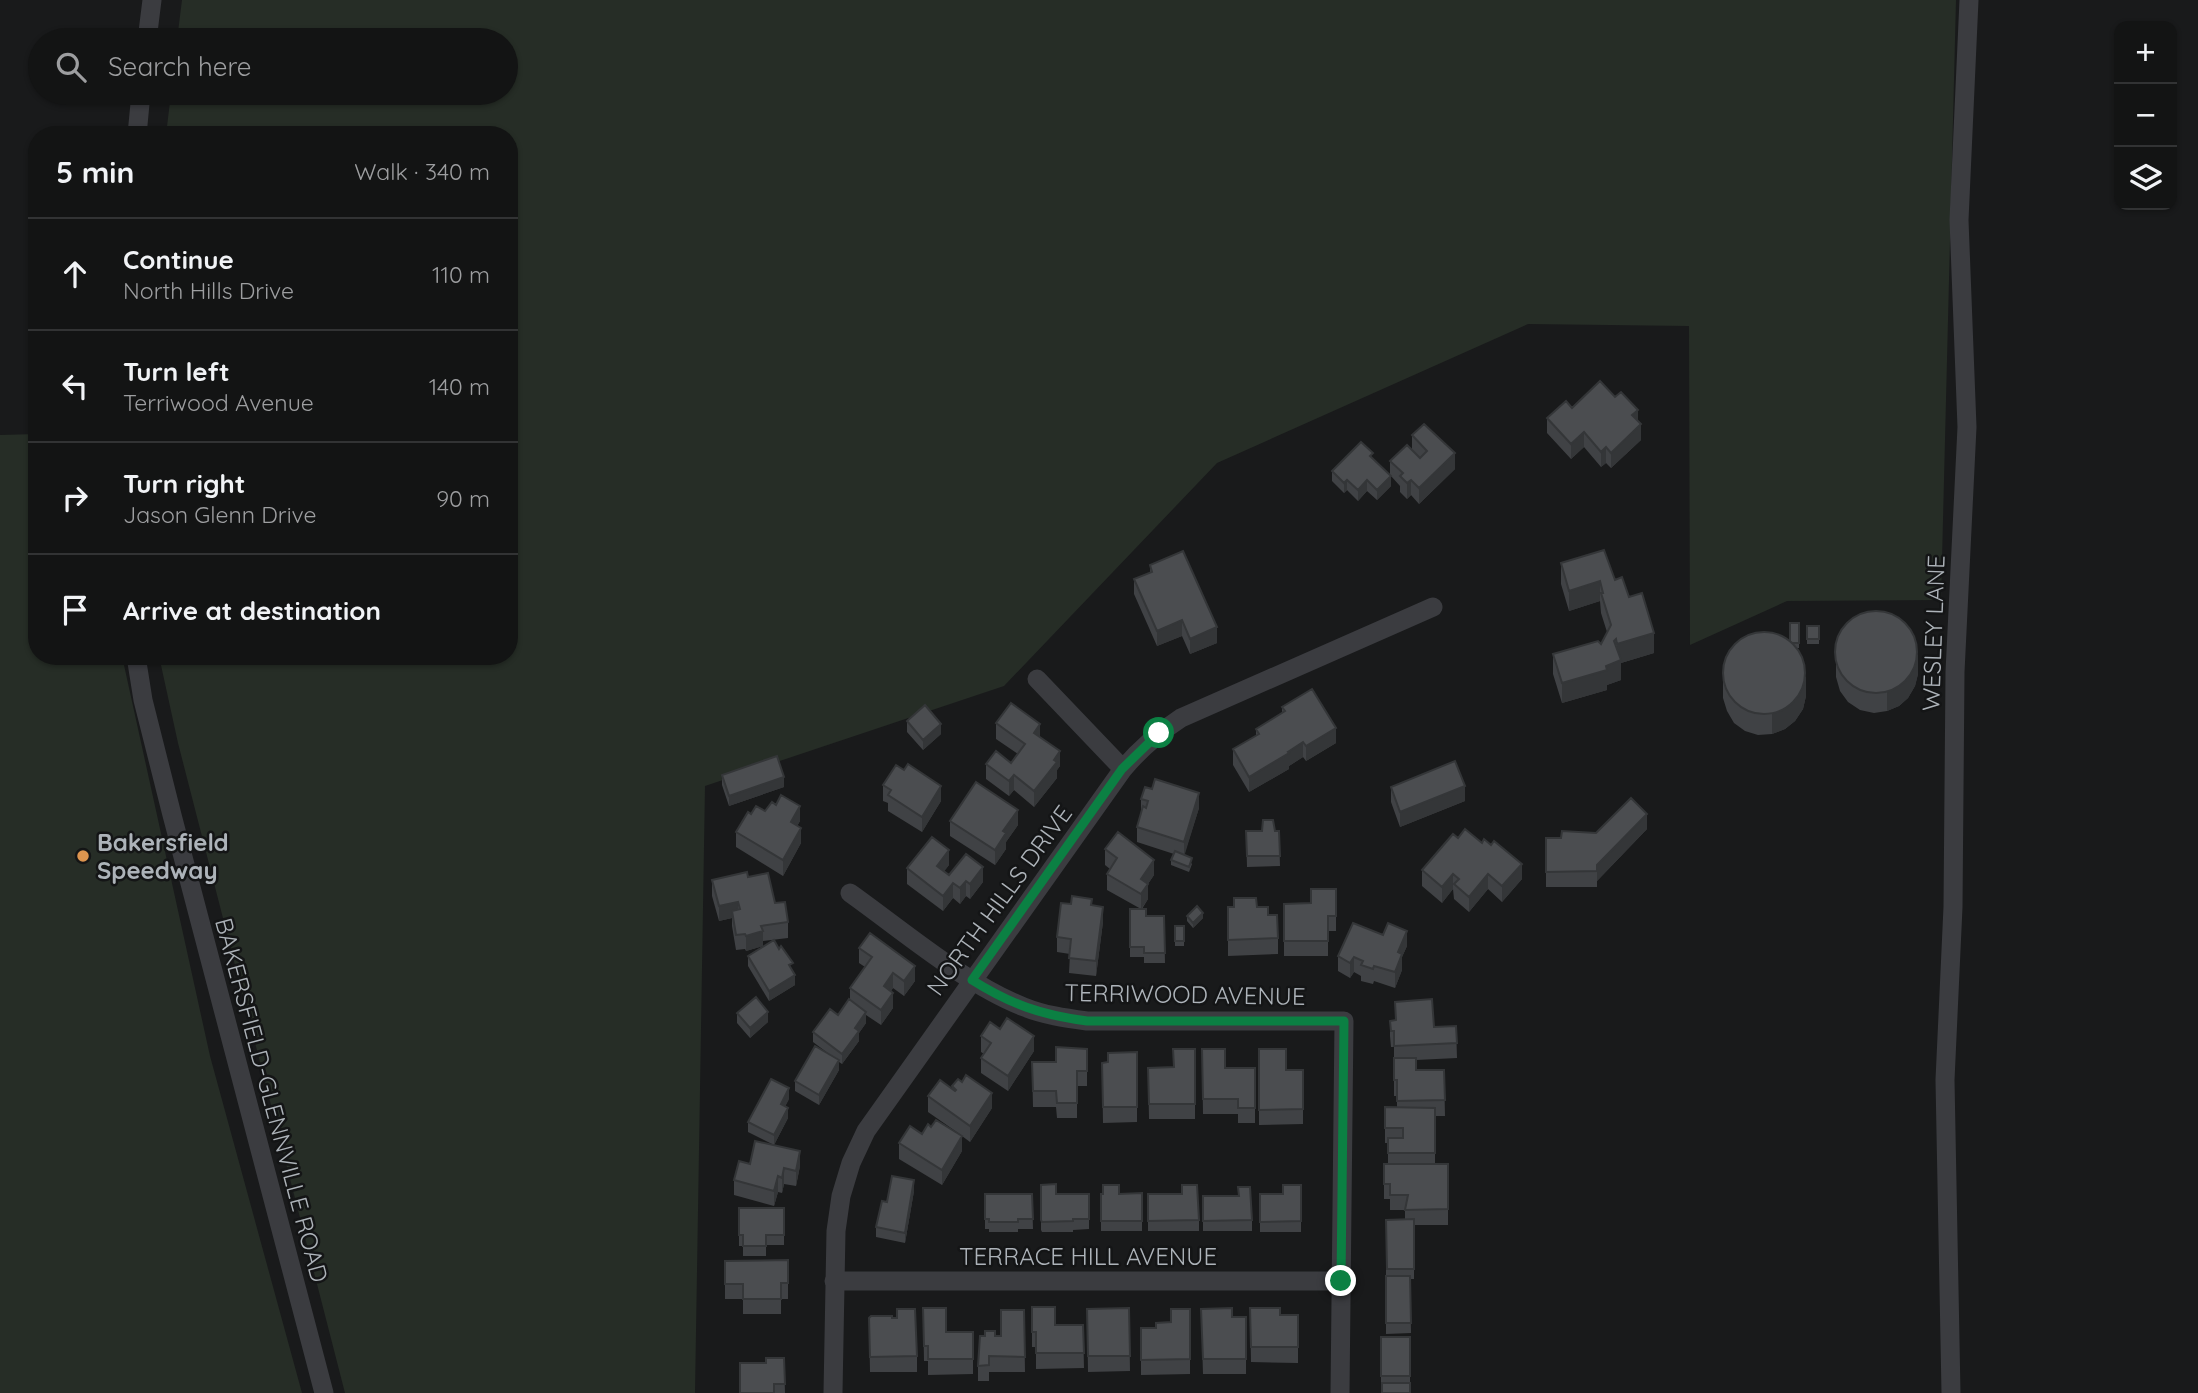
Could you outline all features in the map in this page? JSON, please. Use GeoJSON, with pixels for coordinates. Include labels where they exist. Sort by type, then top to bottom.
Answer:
{"type":"FeatureCollection","features":[{"type":"Feature","properties":{"kind":"street"},"geometry":{"type":"LineString","coordinates":[[148,28],[152,0]]}},
{"type":"Feature","properties":{"kind":"street","name":"WESLEY LANE"},"geometry":{"type":"LineString","coordinates":[[1951,1393],[1945,1080],[1953,907],[1955,673],[1967,427],[1959,220],[1969,0]]}},
{"type":"Feature","properties":{"kind":"street"},"geometry":{"type":"LineString","coordinates":[[137,126],[140,105]]}},
{"type":"Feature","properties":{"kind":"street","name":"NORTH HILLS DRIVE"},"geometry":{"type":"LineString","coordinates":[[833,1393],[836,1231],[841,1196],[851,1163],[881,1106],[1122,769],[1159,733],[1181,719],[1433,607]]}},
{"type":"Feature","properties":{"kind":"street","name":"BAKERSFIELD-GLENNVILLE ROAD"},"geometry":{"type":"LineString","coordinates":[[138,665],[172,815],[324,1393]]}},
{"type":"Feature","properties":{"kind":"street"},"geometry":{"type":"LineString","coordinates":[[1037,679],[1122,769]]}},
{"type":"Feature","properties":{"kind":"street","name":"TERRIWOOD AVENUE"},"geometry":{"type":"LineString","coordinates":[[850,893],[998,996],[1026,1009],[1056,1017],[1087,1021],[1344,1021],[1341,1281]]}},
{"type":"Feature","properties":{"kind":"street","name":"TERRACE HILL AVENUE"},"geometry":{"type":"LineString","coordinates":[[834,1281],[1341,1281]]}},
{"type":"Feature","properties":{"kind":"street"},"geometry":{"type":"LineString","coordinates":[[1340,1393],[1341,1281]]}},
{"type":"Feature","properties":{"kind":"shaded area"},"geometry":{"type":"Polygon","coordinates":[[[182,0],[1956,0],[1941,600],[1787,601],[1690,645],[1689,326],[1528,324],[1217,463],[1004,686],[705,786],[695,1393],[345,1393],[178,743],[161,665],[518,665],[518,126],[167,126],[170,105],[518,105],[518,28],[178,28],[182,0]]]}},
{"type":"Feature","properties":{"kind":"shaded area","name":"Bakersfield Speedway"},"geometry":{"type":"Polygon","coordinates":[[[28,434],[28,665],[124,665],[210,1056],[302,1393],[0,1393],[0,435],[28,434]]]}},
{"type":"Feature","properties":{"kind":"building"},"geometry":{"type":"Polygon","coordinates":[[[1600,381],[1615,397],[1621,392],[1638,410],[1632,415],[1641,424],[1611,453],[1606,447],[1601,452],[1584,432],[1571,444],[1547,418],[1566,401],[1572,408],[1600,381]]]}},
{"type":"Feature","properties":{"kind":"building"},"geometry":{"type":"Polygon","coordinates":[[[1424,424],[1455,453],[1419,488],[1411,480],[1407,483],[1400,476],[1403,473],[1390,461],[1407,445],[1420,458],[1427,451],[1412,435],[1424,424]]]}},
{"type":"Feature","properties":{"kind":"building"},"geometry":{"type":"Polygon","coordinates":[[[1361,442],[1373,453],[1370,456],[1391,476],[1377,490],[1367,480],[1358,490],[1347,480],[1344,483],[1332,471],[1361,442]]]}},
{"type":"Feature","properties":{"kind":"building"},"geometry":{"type":"Polygon","coordinates":[[[1604,550],[1615,580],[1622,577],[1629,597],[1642,593],[1654,633],[1617,644],[1616,639],[1614,641],[1621,660],[1606,666],[1607,670],[1562,683],[1553,654],[1598,641],[1601,644],[1611,625],[1600,581],[1569,591],[1561,563],[1604,550]]]}},
{"type":"Feature","properties":{"kind":"building"},"geometry":{"type":"Polygon","coordinates":[[[1183,551],[1217,627],[1190,639],[1182,620],[1157,631],[1134,579],[1152,572],[1150,565],[1183,551]]]}},
{"type":"Feature","properties":{"kind":"building"},"geometry":{"type":"Polygon","coordinates":[[[1876,611],[1892,614],[1905,623],[1914,636],[1917,652],[1914,668],[1905,681],[1892,690],[1876,693],[1860,690],[1847,681],[1838,668],[1835,652],[1838,636],[1847,623],[1860,614],[1876,611]]]}},
{"type":"Feature","properties":{"kind":"building"},"geometry":{"type":"Polygon","coordinates":[[[1790,623],[1799,623],[1799,643],[1790,641],[1790,623]]]}},
{"type":"Feature","properties":{"kind":"building"},"geometry":{"type":"Polygon","coordinates":[[[1807,626],[1819,626],[1819,639],[1807,639],[1807,626]]]}},
{"type":"Feature","properties":{"kind":"building"},"geometry":{"type":"Polygon","coordinates":[[[1764,632],[1780,635],[1793,644],[1802,657],[1805,673],[1802,689],[1793,702],[1780,711],[1764,714],[1748,711],[1735,702],[1726,689],[1723,673],[1726,657],[1735,644],[1748,635],[1764,632]]]}},
{"type":"Feature","properties":{"kind":"building"},"geometry":{"type":"Polygon","coordinates":[[[1312,689],[1336,728],[1306,746],[1303,742],[1249,777],[1233,749],[1259,734],[1256,729],[1285,711],[1282,707],[1312,689]]]}},
{"type":"Feature","properties":{"kind":"building"},"geometry":{"type":"Polygon","coordinates":[[[1011,703],[1040,724],[1034,733],[1060,751],[1054,760],[1057,762],[1034,791],[1014,775],[1009,781],[986,764],[996,751],[1011,763],[1025,744],[996,723],[1011,703]]]}},
{"type":"Feature","properties":{"kind":"building"},"geometry":{"type":"Polygon","coordinates":[[[925,705],[941,724],[923,740],[907,721],[925,705]]]}},
{"type":"Feature","properties":{"kind":"building"},"geometry":{"type":"Polygon","coordinates":[[[777,756],[784,777],[729,796],[722,775],[777,756]]]}},
{"type":"Feature","properties":{"kind":"building"},"geometry":{"type":"Polygon","coordinates":[[[1455,761],[1465,786],[1400,812],[1391,787],[1455,761]]]}},
{"type":"Feature","properties":{"kind":"building"},"geometry":{"type":"Polygon","coordinates":[[[908,764],[941,786],[922,817],[888,795],[891,790],[883,785],[896,765],[904,770],[908,764]]]}},
{"type":"Feature","properties":{"kind":"building"},"geometry":{"type":"Polygon","coordinates":[[[1155,779],[1199,793],[1184,842],[1137,827],[1143,806],[1146,808],[1148,801],[1141,799],[1145,787],[1152,789],[1155,779]]]}},
{"type":"Feature","properties":{"kind":"building"},"geometry":{"type":"Polygon","coordinates":[[[976,782],[1018,810],[1003,831],[1006,833],[995,850],[950,821],[976,782]]]}},
{"type":"Feature","properties":{"kind":"building"},"geometry":{"type":"Polygon","coordinates":[[[781,795],[800,806],[791,822],[801,828],[783,860],[736,832],[748,812],[751,814],[756,806],[765,811],[772,802],[776,805],[781,795]]]}},
{"type":"Feature","properties":{"kind":"building"},"geometry":{"type":"Polygon","coordinates":[[[1631,798],[1647,814],[1597,865],[1597,871],[1546,872],[1546,838],[1561,838],[1562,831],[1596,833],[1631,798]]]}},
{"type":"Feature","properties":{"kind":"building"},"geometry":{"type":"Polygon","coordinates":[[[1263,820],[1273,820],[1275,831],[1279,831],[1280,856],[1247,856],[1246,831],[1262,831],[1263,820]]]}},
{"type":"Feature","properties":{"kind":"building"},"geometry":{"type":"Polygon","coordinates":[[[1465,829],[1482,843],[1484,839],[1491,845],[1494,841],[1522,864],[1502,886],[1488,874],[1469,897],[1454,884],[1459,879],[1453,874],[1442,887],[1422,870],[1453,834],[1458,838],[1465,829]]]}},
{"type":"Feature","properties":{"kind":"building"},"geometry":{"type":"Polygon","coordinates":[[[1118,832],[1154,860],[1141,879],[1148,884],[1141,894],[1107,874],[1117,858],[1105,849],[1118,832]]]}},
{"type":"Feature","properties":{"kind":"building"},"geometry":{"type":"Polygon","coordinates":[[[932,837],[949,850],[937,866],[949,875],[966,854],[983,867],[970,884],[966,881],[960,888],[953,883],[943,896],[907,868],[932,837]]]}},
{"type":"Feature","properties":{"kind":"building"},"geometry":{"type":"Polygon","coordinates":[[[1175,851],[1192,858],[1189,867],[1171,860],[1175,851]]]}},
{"type":"Feature","properties":{"kind":"building"},"geometry":{"type":"Polygon","coordinates":[[[747,872],[748,877],[768,873],[775,903],[785,902],[788,922],[761,926],[763,931],[746,936],[736,935],[732,911],[740,909],[738,902],[719,906],[712,880],[747,872]]]}},
{"type":"Feature","properties":{"kind":"building"},"geometry":{"type":"Polygon","coordinates":[[[1311,889],[1336,889],[1336,916],[1328,916],[1328,941],[1284,941],[1284,904],[1311,903],[1311,889]]]}},
{"type":"Feature","properties":{"kind":"building"},"geometry":{"type":"Polygon","coordinates":[[[1072,896],[1092,899],[1091,905],[1103,907],[1096,961],[1069,958],[1071,939],[1057,937],[1061,903],[1071,904],[1072,896]]]}},
{"type":"Feature","properties":{"kind":"building"},"geometry":{"type":"Polygon","coordinates":[[[1234,898],[1256,898],[1257,907],[1268,907],[1268,915],[1277,915],[1278,938],[1228,940],[1228,907],[1234,907],[1234,898]]]}},
{"type":"Feature","properties":{"kind":"building"},"geometry":{"type":"Polygon","coordinates":[[[1197,906],[1203,913],[1193,923],[1187,916],[1197,906]]]}},
{"type":"Feature","properties":{"kind":"building"},"geometry":{"type":"Polygon","coordinates":[[[1130,909],[1146,909],[1146,916],[1164,916],[1165,953],[1144,953],[1144,947],[1130,947],[1130,909]]]}},
{"type":"Feature","properties":{"kind":"building"},"geometry":{"type":"Polygon","coordinates":[[[1353,923],[1383,935],[1388,923],[1407,931],[1398,952],[1402,954],[1395,972],[1361,965],[1363,961],[1354,957],[1350,963],[1338,956],[1353,923]]]}},
{"type":"Feature","properties":{"kind":"building"},"geometry":{"type":"Polygon","coordinates":[[[1175,926],[1184,926],[1184,941],[1175,941],[1175,926]]]}},
{"type":"Feature","properties":{"kind":"building"},"geometry":{"type":"Polygon","coordinates":[[[870,933],[915,966],[904,981],[893,973],[884,986],[893,993],[881,1010],[850,988],[872,957],[859,948],[870,933]]]}},
{"type":"Feature","properties":{"kind":"building"},"geometry":{"type":"Polygon","coordinates":[[[774,940],[793,963],[789,965],[795,975],[769,991],[748,956],[774,940]]]}},
{"type":"Feature","properties":{"kind":"building"},"geometry":{"type":"Polygon","coordinates":[[[756,997],[768,1012],[750,1028],[737,1013],[756,997]]]}},
{"type":"Feature","properties":{"kind":"building"},"geometry":{"type":"Polygon","coordinates":[[[849,999],[866,1012],[855,1028],[859,1031],[842,1054],[813,1032],[830,1009],[838,1015],[849,999]]]}},
{"type":"Feature","properties":{"kind":"building"},"geometry":{"type":"Polygon","coordinates":[[[1432,999],[1434,1027],[1456,1026],[1457,1043],[1394,1046],[1394,1031],[1391,1031],[1390,1021],[1396,1020],[1395,1002],[1432,999]]]}},
{"type":"Feature","properties":{"kind":"building"},"geometry":{"type":"Polygon","coordinates":[[[1007,1018],[1034,1036],[1008,1076],[981,1058],[991,1043],[981,1036],[990,1022],[1000,1029],[1007,1018]]]}},
{"type":"Feature","properties":{"kind":"building"},"geometry":{"type":"Polygon","coordinates":[[[815,1046],[839,1060],[819,1095],[795,1081],[815,1046]]]}},
{"type":"Feature","properties":{"kind":"building"},"geometry":{"type":"Polygon","coordinates":[[[1056,1047],[1087,1049],[1087,1071],[1077,1071],[1077,1103],[1057,1103],[1056,1091],[1033,1091],[1032,1062],[1056,1062],[1056,1047]]]}},
{"type":"Feature","properties":{"kind":"building"},"geometry":{"type":"Polygon","coordinates":[[[1173,1049],[1195,1049],[1195,1104],[1149,1104],[1148,1068],[1174,1067],[1173,1049]]]}},
{"type":"Feature","properties":{"kind":"building"},"geometry":{"type":"Polygon","coordinates":[[[1202,1049],[1225,1049],[1225,1068],[1255,1068],[1255,1108],[1238,1108],[1238,1099],[1203,1099],[1202,1049]]]}},
{"type":"Feature","properties":{"kind":"building"},"geometry":{"type":"Polygon","coordinates":[[[1259,1049],[1286,1049],[1286,1070],[1303,1070],[1303,1109],[1259,1110],[1259,1049]]]}},
{"type":"Feature","properties":{"kind":"building"},"geometry":{"type":"Polygon","coordinates":[[[1137,1052],[1137,1107],[1103,1107],[1102,1063],[1108,1062],[1108,1053],[1137,1052]]]}},
{"type":"Feature","properties":{"kind":"building"},"geometry":{"type":"Polygon","coordinates":[[[1394,1058],[1416,1058],[1416,1070],[1444,1070],[1445,1100],[1397,1101],[1394,1058]]]}},
{"type":"Feature","properties":{"kind":"building"},"geometry":{"type":"Polygon","coordinates":[[[966,1075],[992,1093],[970,1126],[928,1096],[940,1080],[955,1091],[952,1086],[958,1079],[962,1082],[966,1075]]]}},
{"type":"Feature","properties":{"kind":"building"},"geometry":{"type":"Polygon","coordinates":[[[771,1079],[789,1088],[781,1104],[788,1108],[774,1135],[748,1122],[771,1079]]]}},
{"type":"Feature","properties":{"kind":"building"},"geometry":{"type":"Polygon","coordinates":[[[1385,1107],[1435,1108],[1435,1153],[1388,1153],[1388,1138],[1403,1138],[1403,1128],[1385,1128],[1385,1107]]]}},
{"type":"Feature","properties":{"kind":"building"},"geometry":{"type":"Polygon","coordinates":[[[936,1120],[962,1136],[942,1170],[899,1143],[910,1126],[922,1134],[928,1124],[931,1127],[936,1120]]]}},
{"type":"Feature","properties":{"kind":"building"},"geometry":{"type":"Polygon","coordinates":[[[755,1141],[800,1151],[796,1171],[784,1168],[782,1178],[778,1176],[774,1191],[734,1180],[739,1161],[750,1164],[755,1141]]]}},
{"type":"Feature","properties":{"kind":"building"},"geometry":{"type":"Polygon","coordinates":[[[1384,1164],[1448,1164],[1448,1209],[1405,1210],[1408,1195],[1390,1195],[1390,1184],[1384,1184],[1384,1164]]]}},
{"type":"Feature","properties":{"kind":"building"},"geometry":{"type":"Polygon","coordinates":[[[892,1176],[914,1180],[905,1233],[876,1227],[882,1201],[887,1202],[892,1176]]]}},
{"type":"Feature","properties":{"kind":"building"},"geometry":{"type":"Polygon","coordinates":[[[1056,1184],[1056,1194],[1089,1194],[1089,1219],[1042,1222],[1041,1185],[1056,1184]]]}},
{"type":"Feature","properties":{"kind":"building"},"geometry":{"type":"Polygon","coordinates":[[[1103,1185],[1119,1185],[1119,1194],[1142,1193],[1142,1221],[1101,1221],[1103,1185]]]}},
{"type":"Feature","properties":{"kind":"building"},"geometry":{"type":"Polygon","coordinates":[[[1182,1185],[1197,1185],[1199,1220],[1148,1221],[1148,1194],[1182,1194],[1182,1185]]]}},
{"type":"Feature","properties":{"kind":"building"},"geometry":{"type":"Polygon","coordinates":[[[1283,1185],[1301,1185],[1301,1221],[1260,1222],[1260,1194],[1283,1194],[1283,1185]]]}},
{"type":"Feature","properties":{"kind":"building"},"geometry":{"type":"Polygon","coordinates":[[[1238,1187],[1250,1187],[1252,1220],[1203,1221],[1203,1196],[1239,1196],[1238,1187]]]}},
{"type":"Feature","properties":{"kind":"building"},"geometry":{"type":"Polygon","coordinates":[[[985,1194],[1032,1194],[1033,1219],[989,1222],[989,1219],[985,1219],[985,1194]]]}},
{"type":"Feature","properties":{"kind":"building"},"geometry":{"type":"Polygon","coordinates":[[[739,1208],[784,1208],[784,1235],[766,1235],[766,1246],[743,1246],[743,1235],[739,1235],[739,1208]]]}},
{"type":"Feature","properties":{"kind":"building"},"geometry":{"type":"Polygon","coordinates":[[[1414,1219],[1414,1269],[1387,1269],[1386,1220],[1414,1219]]]}},
{"type":"Feature","properties":{"kind":"building"},"geometry":{"type":"Polygon","coordinates":[[[788,1260],[788,1283],[781,1283],[781,1299],[743,1299],[743,1284],[725,1284],[725,1261],[788,1260]]]}},
{"type":"Feature","properties":{"kind":"building"},"geometry":{"type":"Polygon","coordinates":[[[1386,1276],[1410,1276],[1411,1323],[1386,1323],[1386,1276]]]}},
{"type":"Feature","properties":{"kind":"building"},"geometry":{"type":"Polygon","coordinates":[[[1032,1307],[1055,1307],[1055,1325],[1083,1325],[1084,1353],[1036,1353],[1036,1332],[1032,1332],[1032,1307]]]}},
{"type":"Feature","properties":{"kind":"building"},"geometry":{"type":"Polygon","coordinates":[[[923,1308],[946,1308],[946,1332],[973,1332],[973,1359],[928,1359],[928,1346],[924,1346],[923,1308]]]}},
{"type":"Feature","properties":{"kind":"building"},"geometry":{"type":"Polygon","coordinates":[[[1129,1308],[1130,1356],[1088,1356],[1087,1309],[1129,1308]]]}},
{"type":"Feature","properties":{"kind":"building"},"geometry":{"type":"Polygon","coordinates":[[[1232,1308],[1232,1317],[1246,1317],[1246,1359],[1203,1359],[1201,1309],[1232,1308]]]}},
{"type":"Feature","properties":{"kind":"building"},"geometry":{"type":"Polygon","coordinates":[[[1250,1308],[1280,1308],[1280,1315],[1298,1315],[1298,1347],[1251,1347],[1250,1308]]]}},
{"type":"Feature","properties":{"kind":"building"},"geometry":{"type":"Polygon","coordinates":[[[897,1309],[915,1309],[917,1356],[870,1357],[869,1318],[897,1318],[897,1309]]]}},
{"type":"Feature","properties":{"kind":"building"},"geometry":{"type":"Polygon","coordinates":[[[1171,1309],[1190,1309],[1190,1359],[1141,1360],[1141,1328],[1156,1328],[1156,1323],[1171,1322],[1171,1309]]]}},
{"type":"Feature","properties":{"kind":"building"},"geometry":{"type":"Polygon","coordinates":[[[1001,1310],[1024,1310],[1025,1357],[989,1356],[989,1365],[978,1366],[980,1336],[985,1336],[985,1331],[995,1331],[995,1336],[1001,1336],[1001,1310]]]}},
{"type":"Feature","properties":{"kind":"building"},"geometry":{"type":"Polygon","coordinates":[[[1381,1337],[1410,1337],[1410,1376],[1381,1376],[1381,1337]]]}},
{"type":"Feature","properties":{"kind":"building"},"geometry":{"type":"Polygon","coordinates":[[[766,1358],[784,1358],[785,1384],[774,1384],[774,1393],[740,1393],[740,1363],[766,1363],[766,1358]]]}},
{"type":"Feature","properties":{"kind":"building"},"geometry":{"type":"Polygon","coordinates":[[[1382,1383],[1410,1383],[1410,1393],[1382,1393],[1382,1383]]]}},
{"type":"Feature","properties":{"kind":"place","name":"Bakersfield Speedway"},"geometry":{"type":"Point","coordinates":[83,856]}},
{"type":"Feature","properties":{"kind":"route"},"geometry":{"type":"LineString","coordinates":[[1159,733],[1122,769],[972,980],[1026,1009],[1087,1021],[1344,1021],[1341,1281]]}}]}
